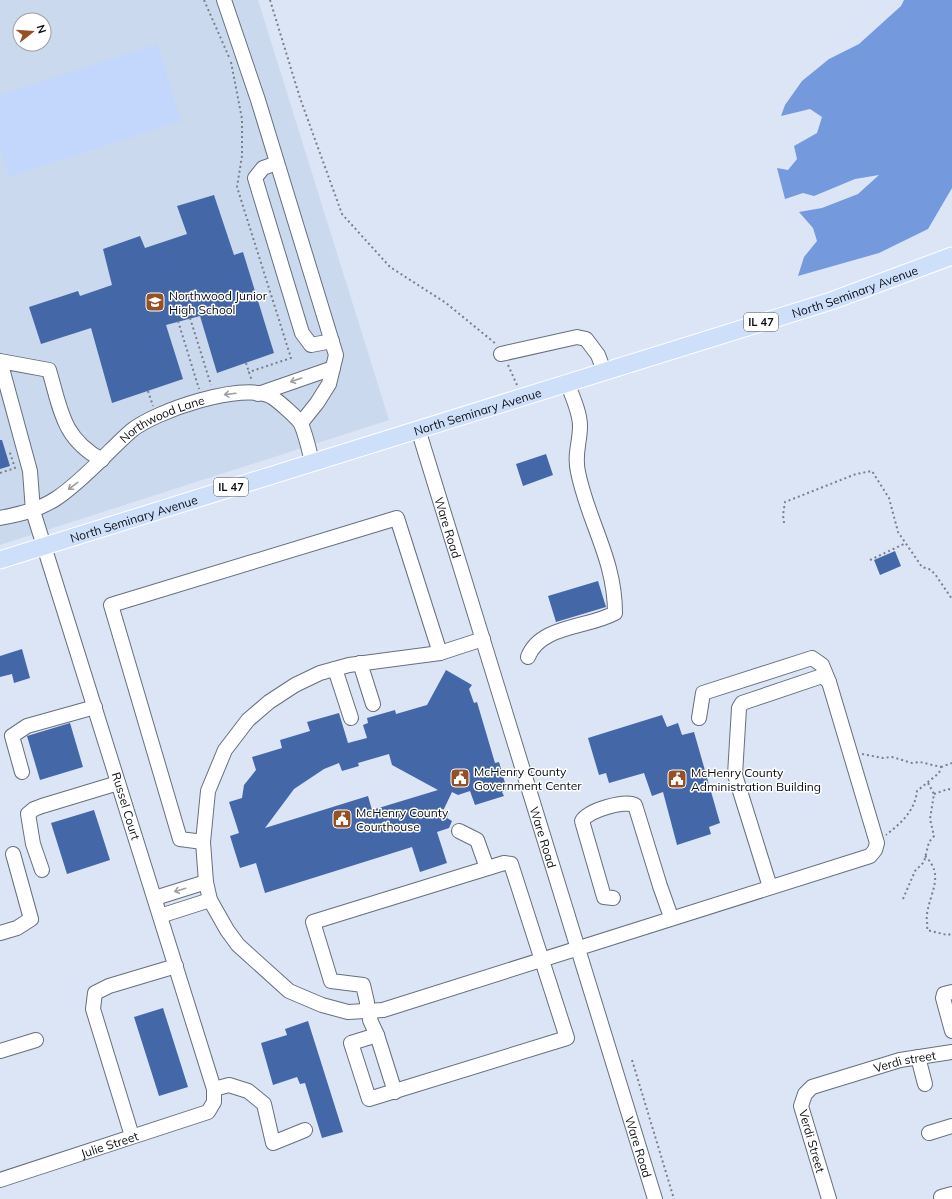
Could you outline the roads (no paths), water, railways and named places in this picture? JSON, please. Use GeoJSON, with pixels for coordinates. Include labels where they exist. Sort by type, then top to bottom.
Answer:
{"type":"FeatureCollection","features":[{"type":"Feature","properties":{"kind":"main road","name":"North Seminary Avenue"},"geometry":{"type":"LineString","coordinates":[[0,560],[521,396],[831,301],[952,256]]}},
{"type":"Feature","properties":{"kind":"street"},"geometry":{"type":"LineString","coordinates":[[224,0],[240,44],[336,355],[329,384],[317,403],[301,423],[312,462]]}},
{"type":"Feature","properties":{"kind":"street"},"geometry":{"type":"LineString","coordinates":[[277,163],[263,168],[255,178],[302,333],[311,345],[332,340]]}},
{"type":"Feature","properties":{"kind":"street"},"geometry":{"type":"LineString","coordinates":[[501,354],[577,337],[586,339],[598,355],[604,371]]}},
{"type":"Feature","properties":{"kind":"street","name":"Russel Court"},"geometry":{"type":"LineString","coordinates":[[102,460],[80,445],[67,428],[50,370],[0,361],[30,471],[33,511],[155,898],[214,1096]]}},
{"type":"Feature","properties":{"kind":"street"},"geometry":{"type":"LineString","coordinates":[[254,389],[333,368]]}},
{"type":"Feature","properties":{"kind":"street"},"geometry":{"type":"LineString","coordinates":[[528,657],[532,648],[545,636],[604,619],[615,613],[615,593],[607,557],[582,491],[577,470],[576,453],[580,426],[576,406],[567,382]]}},
{"type":"Feature","properties":{"kind":"street","name":"Northwood Lane"},"geometry":{"type":"LineString","coordinates":[[0,518],[33,511],[56,499],[80,480],[132,431],[145,422],[174,409],[221,395],[254,389],[272,397],[301,423]]}},
{"type":"Feature","properties":{"kind":"street","name":"Ware Road"},"geometry":{"type":"LineString","coordinates":[[418,429],[654,1199]]}},
{"type":"Feature","properties":{"kind":"street"},"geometry":{"type":"LineString","coordinates":[[203,842],[180,839],[111,604],[397,518],[440,653]]}},
{"type":"Feature","properties":{"kind":"street"},"geometry":{"type":"LineString","coordinates":[[483,639],[440,653],[360,663],[320,673],[295,685],[269,702],[248,720],[225,750],[208,791],[203,842],[206,882],[210,900],[227,930],[238,945],[289,991],[322,1005],[348,1012],[383,1010],[577,947],[870,856],[875,850],[876,843],[829,682],[822,665],[812,658],[703,694],[699,718]]}},
{"type":"Feature","properties":{"kind":"street"},"geometry":{"type":"LineString","coordinates":[[360,663],[373,704]]}},
{"type":"Feature","properties":{"kind":"street"},"geometry":{"type":"LineString","coordinates":[[335,669],[351,718]]}},
{"type":"Feature","properties":{"kind":"street"},"geometry":{"type":"LineString","coordinates":[[770,887],[734,775],[739,708],[742,703],[822,676],[829,682]]}},
{"type":"Feature","properties":{"kind":"street"},"geometry":{"type":"LineString","coordinates":[[22,772],[12,736],[27,726],[95,706]]}},
{"type":"Feature","properties":{"kind":"street"},"geometry":{"type":"LineString","coordinates":[[42,870],[33,844],[28,814],[34,809],[42,806],[118,783]]}},
{"type":"Feature","properties":{"kind":"street"},"geometry":{"type":"LineString","coordinates":[[613,898],[604,897],[582,820],[586,814],[628,802],[636,805],[660,886],[672,917]]}},
{"type":"Feature","properties":{"kind":"street"},"geometry":{"type":"LineString","coordinates":[[459,831],[477,840],[487,868]]}},
{"type":"Feature","properties":{"kind":"street"},"geometry":{"type":"LineString","coordinates":[[0,933],[17,928],[31,919],[12,854]]}},
{"type":"Feature","properties":{"kind":"street"},"geometry":{"type":"LineString","coordinates":[[377,1035],[351,1043],[369,1099],[395,1092],[567,1038],[512,866],[507,862],[314,922],[331,981],[363,985],[370,1020],[377,1035],[395,1092]]}},
{"type":"Feature","properties":{"kind":"street"},"geometry":{"type":"LineString","coordinates":[[155,898],[206,882]]}},
{"type":"Feature","properties":{"kind":"street"},"geometry":{"type":"LineString","coordinates":[[160,916],[210,900]]}},
{"type":"Feature","properties":{"kind":"street"},"geometry":{"type":"LineString","coordinates":[[132,1136],[93,1009],[95,993],[109,986],[176,966]]}},
{"type":"Feature","properties":{"kind":"street"},"geometry":{"type":"LineString","coordinates":[[952,992],[944,994],[943,998],[952,1031]]}},
{"type":"Feature","properties":{"kind":"street"},"geometry":{"type":"LineString","coordinates":[[0,1051],[36,1040]]}},
{"type":"Feature","properties":{"kind":"street","name":"Verdi street"},"geometry":{"type":"LineString","coordinates":[[858,1073],[900,1060],[952,1052]]}},
{"type":"Feature","properties":{"kind":"street"},"geometry":{"type":"LineString","coordinates":[[918,1057],[925,1084]]}},
{"type":"Feature","properties":{"kind":"street","name":"Verdi Street"},"geometry":{"type":"LineString","coordinates":[[830,1199],[801,1106],[805,1094],[812,1086],[858,1073]]}},
{"type":"Feature","properties":{"kind":"street"},"geometry":{"type":"LineString","coordinates":[[214,1096],[229,1085],[248,1091],[264,1104],[273,1143],[305,1130]]}},
{"type":"Feature","properties":{"kind":"street","name":"Julie Street"},"geometry":{"type":"LineString","coordinates":[[0,1180],[208,1112],[214,1096]]}},
{"type":"Feature","properties":{"kind":"street"},"geometry":{"type":"LineString","coordinates":[[929,1133],[952,1126]]}},
{"type":"Feature","properties":{"kind":"water"},"geometry":{"type":"Polygon","coordinates":[[[904,0],[952,0],[952,188],[928,229],[879,253],[798,276],[804,257],[817,241],[813,228],[799,212],[822,208],[858,194],[879,175],[855,179],[814,196],[803,193],[785,199],[777,168],[788,170],[797,159],[794,146],[817,133],[822,117],[810,109],[781,116],[785,105],[802,81],[829,59],[859,44],[901,6],[904,0]]]}},
{"type":"Feature","properties":{"kind":"place","name":"Northwood Junior High School"},"geometry":{"type":"Point","coordinates":[155,302]}},
{"type":"Feature","properties":{"kind":"place","name":"McHenry County Government Center"},"geometry":{"type":"Point","coordinates":[460,778]}},
{"type":"Feature","properties":{"kind":"place","name":"McHenry County Administration Building"},"geometry":{"type":"Point","coordinates":[677,779]}},
{"type":"Feature","properties":{"kind":"place","name":"McHenry County Courthouse"},"geometry":{"type":"Point","coordinates":[342,819]}}]}
